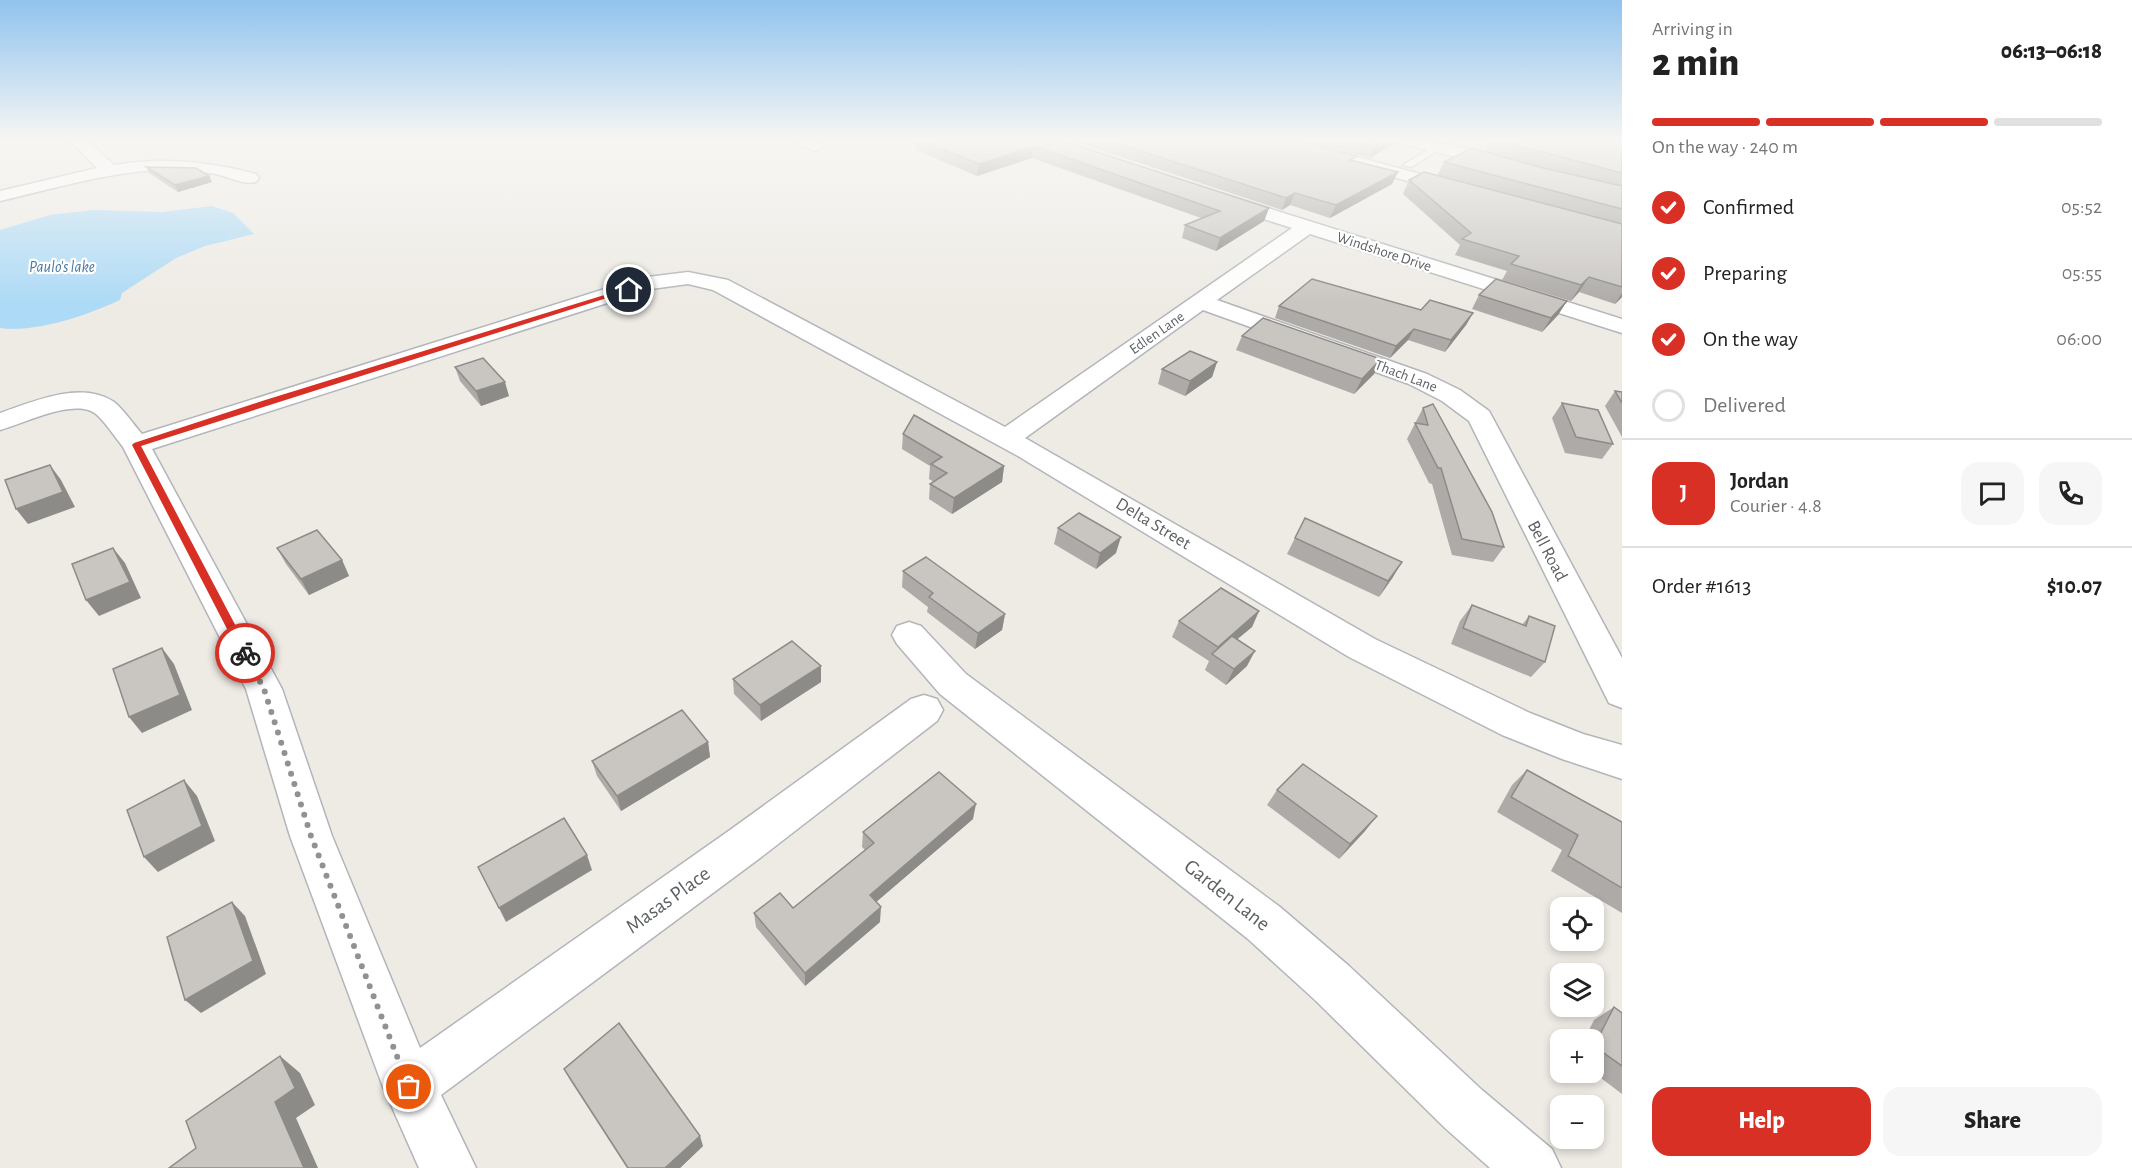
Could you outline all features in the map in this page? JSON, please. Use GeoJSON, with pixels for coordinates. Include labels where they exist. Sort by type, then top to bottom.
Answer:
{"type":"FeatureCollection","features":[{"type":"Feature","properties":{"kind":"street","name":"Windshore Drive"},"geometry":{"type":"LineString","coordinates":[[1209,195],[1622,326]]}},
{"type":"Feature","properties":{"kind":"street","name":"Edlen Lane"},"geometry":{"type":"LineString","coordinates":[[1007,438],[1307,227]]}},
{"type":"Feature","properties":{"kind":"street","name":"Delta Street"},"geometry":{"type":"LineString","coordinates":[[136,445],[265,402],[648,283],[688,279],[720,285],[1007,438],[1372,654],[1516,724],[1576,748],[1622,762]]}},
{"type":"Feature","properties":{"kind":"street","name":"Thach Lane"},"geometry":{"type":"LineString","coordinates":[[1201,302],[1411,377],[1453,396],[1471,409]]}},
{"type":"Feature","properties":{"kind":"street"},"geometry":{"type":"LineString","coordinates":[[0,422],[59,402],[92,401],[101,404],[136,445],[264,689],[311,836],[409,1087],[448,1168]]}},
{"type":"Feature","properties":{"kind":"street","name":"Bell Road"},"geometry":{"type":"LineString","coordinates":[[1471,409],[1480,417],[1622,693]]}},
{"type":"Feature","properties":{"kind":"street","name":"Garden Lane"},"geometry":{"type":"LineString","coordinates":[[909,635],[953,684],[1264,922],[1307,958],[1404,1055],[1533,1168]]}},
{"type":"Feature","properties":{"kind":"street","name":"Masas Place"},"geometry":{"type":"LineString","coordinates":[[409,1087],[735,851],[924,710]]}},
{"type":"Feature","properties":{"kind":"water","name":"Paulo's lake"},"geometry":{"type":"Polygon","coordinates":[[[212,206],[233,213],[254,234],[205,246],[176,258],[122,293],[120,300],[93,311],[62,322],[29,328],[0,328],[0,230],[50,215],[93,210],[162,212],[212,206]]]}},
{"type":"Feature","properties":{"kind":"building"},"geometry":{"type":"Polygon","coordinates":[[[1173,195],[1228,195],[1269,208],[1220,238],[1185,225],[1220,211],[1173,195]]]}},
{"type":"Feature","properties":{"kind":"building"},"geometry":{"type":"Polygon","coordinates":[[[1275,195],[1292,195],[1286,198],[1275,195]]]}},
{"type":"Feature","properties":{"kind":"building"},"geometry":{"type":"Polygon","coordinates":[[[1300,195],[1356,195],[1336,205],[1300,195]]]}},
{"type":"Feature","properties":{"kind":"building"},"geometry":{"type":"Polygon","coordinates":[[[1426,195],[1510,195],[1622,224],[1622,287],[1589,277],[1581,285],[1511,264],[1519,256],[1462,239],[1471,233],[1426,195]]]}},
{"type":"Feature","properties":{"kind":"building"},"geometry":{"type":"Polygon","coordinates":[[[1567,195],[1622,195],[1622,209],[1567,195]]]}},
{"type":"Feature","properties":{"kind":"building"},"geometry":{"type":"Polygon","coordinates":[[[1312,279],[1421,310],[1430,300],[1473,313],[1451,340],[1414,329],[1396,346],[1279,306],[1312,279]]]}},
{"type":"Feature","properties":{"kind":"building"},"geometry":{"type":"Polygon","coordinates":[[[1496,279],[1567,301],[1551,318],[1479,295],[1496,279]]]}},
{"type":"Feature","properties":{"kind":"building"},"geometry":{"type":"Polygon","coordinates":[[[1263,318],[1381,359],[1362,379],[1242,336],[1263,318]]]}},
{"type":"Feature","properties":{"kind":"building"},"geometry":{"type":"Polygon","coordinates":[[[1190,351],[1217,362],[1190,381],[1162,369],[1190,351]]]}},
{"type":"Feature","properties":{"kind":"building"},"geometry":{"type":"Polygon","coordinates":[[[483,358],[505,382],[476,391],[455,367],[483,358]]]}},
{"type":"Feature","properties":{"kind":"building"},"geometry":{"type":"Polygon","coordinates":[[[1615,391],[1622,392],[1622,403],[1615,391]]]}},
{"type":"Feature","properties":{"kind":"building"},"geometry":{"type":"Polygon","coordinates":[[[1562,403],[1598,410],[1613,444],[1576,437],[1562,403]]]}},
{"type":"Feature","properties":{"kind":"building"},"geometry":{"type":"Polygon","coordinates":[[[1433,404],[1492,512],[1504,547],[1462,539],[1441,468],[1438,468],[1415,423],[1428,425],[1423,408],[1433,404]]]}},
{"type":"Feature","properties":{"kind":"building"},"geometry":{"type":"Polygon","coordinates":[[[914,415],[1004,466],[954,498],[930,484],[947,473],[931,464],[942,457],[903,434],[914,415]]]}},
{"type":"Feature","properties":{"kind":"building"},"geometry":{"type":"Polygon","coordinates":[[[50,465],[63,492],[16,509],[5,480],[50,465]]]}},
{"type":"Feature","properties":{"kind":"building"},"geometry":{"type":"Polygon","coordinates":[[[1079,513],[1121,537],[1100,553],[1058,528],[1079,513]]]}},
{"type":"Feature","properties":{"kind":"building"},"geometry":{"type":"Polygon","coordinates":[[[1305,518],[1402,562],[1388,581],[1295,538],[1305,518]]]}},
{"type":"Feature","properties":{"kind":"building"},"geometry":{"type":"Polygon","coordinates":[[[317,530],[342,560],[301,579],[277,548],[317,530]]]}},
{"type":"Feature","properties":{"kind":"building"},"geometry":{"type":"Polygon","coordinates":[[[113,548],[130,582],[86,600],[72,564],[113,548]]]}},
{"type":"Feature","properties":{"kind":"building"},"geometry":{"type":"Polygon","coordinates":[[[926,557],[1005,614],[978,633],[929,597],[933,593],[903,571],[926,557]]]}},
{"type":"Feature","properties":{"kind":"building"},"geometry":{"type":"Polygon","coordinates":[[[1221,588],[1259,611],[1218,647],[1179,621],[1221,588]]]}},
{"type":"Feature","properties":{"kind":"building"},"geometry":{"type":"Polygon","coordinates":[[[1472,605],[1526,626],[1529,616],[1555,626],[1545,662],[1463,628],[1472,605]]]}},
{"type":"Feature","properties":{"kind":"building"},"geometry":{"type":"Polygon","coordinates":[[[1232,636],[1255,651],[1234,669],[1212,654],[1232,636]]]}},
{"type":"Feature","properties":{"kind":"building"},"geometry":{"type":"Polygon","coordinates":[[[792,641],[821,666],[760,705],[733,679],[792,641]]]}},
{"type":"Feature","properties":{"kind":"building"},"geometry":{"type":"Polygon","coordinates":[[[162,648],[180,695],[129,717],[113,669],[162,648]]]}},
{"type":"Feature","properties":{"kind":"building"},"geometry":{"type":"Polygon","coordinates":[[[682,710],[708,742],[617,796],[592,761],[682,710]]]}},
{"type":"Feature","properties":{"kind":"building"},"geometry":{"type":"Polygon","coordinates":[[[1303,764],[1377,816],[1350,844],[1277,790],[1303,764]]]}},
{"type":"Feature","properties":{"kind":"building"},"geometry":{"type":"Polygon","coordinates":[[[1527,770],[1622,822],[1622,888],[1568,856],[1578,835],[1511,797],[1527,770]]]}},
{"type":"Feature","properties":{"kind":"building"},"geometry":{"type":"Polygon","coordinates":[[[939,772],[976,804],[870,895],[881,907],[805,973],[754,913],[780,893],[793,908],[874,843],[863,832],[939,772]]]}},
{"type":"Feature","properties":{"kind":"building"},"geometry":{"type":"Polygon","coordinates":[[[184,780],[202,826],[144,857],[127,810],[184,780]]]}},
{"type":"Feature","properties":{"kind":"building"},"geometry":{"type":"Polygon","coordinates":[[[564,818],[587,855],[499,908],[478,867],[564,818]]]}},
{"type":"Feature","properties":{"kind":"building"},"geometry":{"type":"Polygon","coordinates":[[[232,902],[253,961],[185,1000],[167,937],[232,902]]]}},
{"type":"Feature","properties":{"kind":"building"},"geometry":{"type":"Polygon","coordinates":[[[1614,1007],[1622,1013],[1622,1066],[1604,1053],[1603,1029],[1614,1007]]]}},
{"type":"Feature","properties":{"kind":"building"},"geometry":{"type":"Polygon","coordinates":[[[619,1023],[700,1136],[665,1168],[628,1168],[564,1069],[619,1023]]]}},
{"type":"Feature","properties":{"kind":"building"},"geometry":{"type":"Polygon","coordinates":[[[280,1056],[295,1088],[275,1102],[304,1168],[169,1168],[196,1148],[186,1121],[280,1056]]]}},
{"type":"Feature","properties":{"kind":"way so far"},"geometry":{"type":"LineString","coordinates":[[245,653],[264,689],[311,836],[409,1087]]}},
{"type":"Feature","properties":{"kind":"route"},"geometry":{"type":"LineString","coordinates":[[245,653],[136,445],[265,402],[629,290]]}}]}
